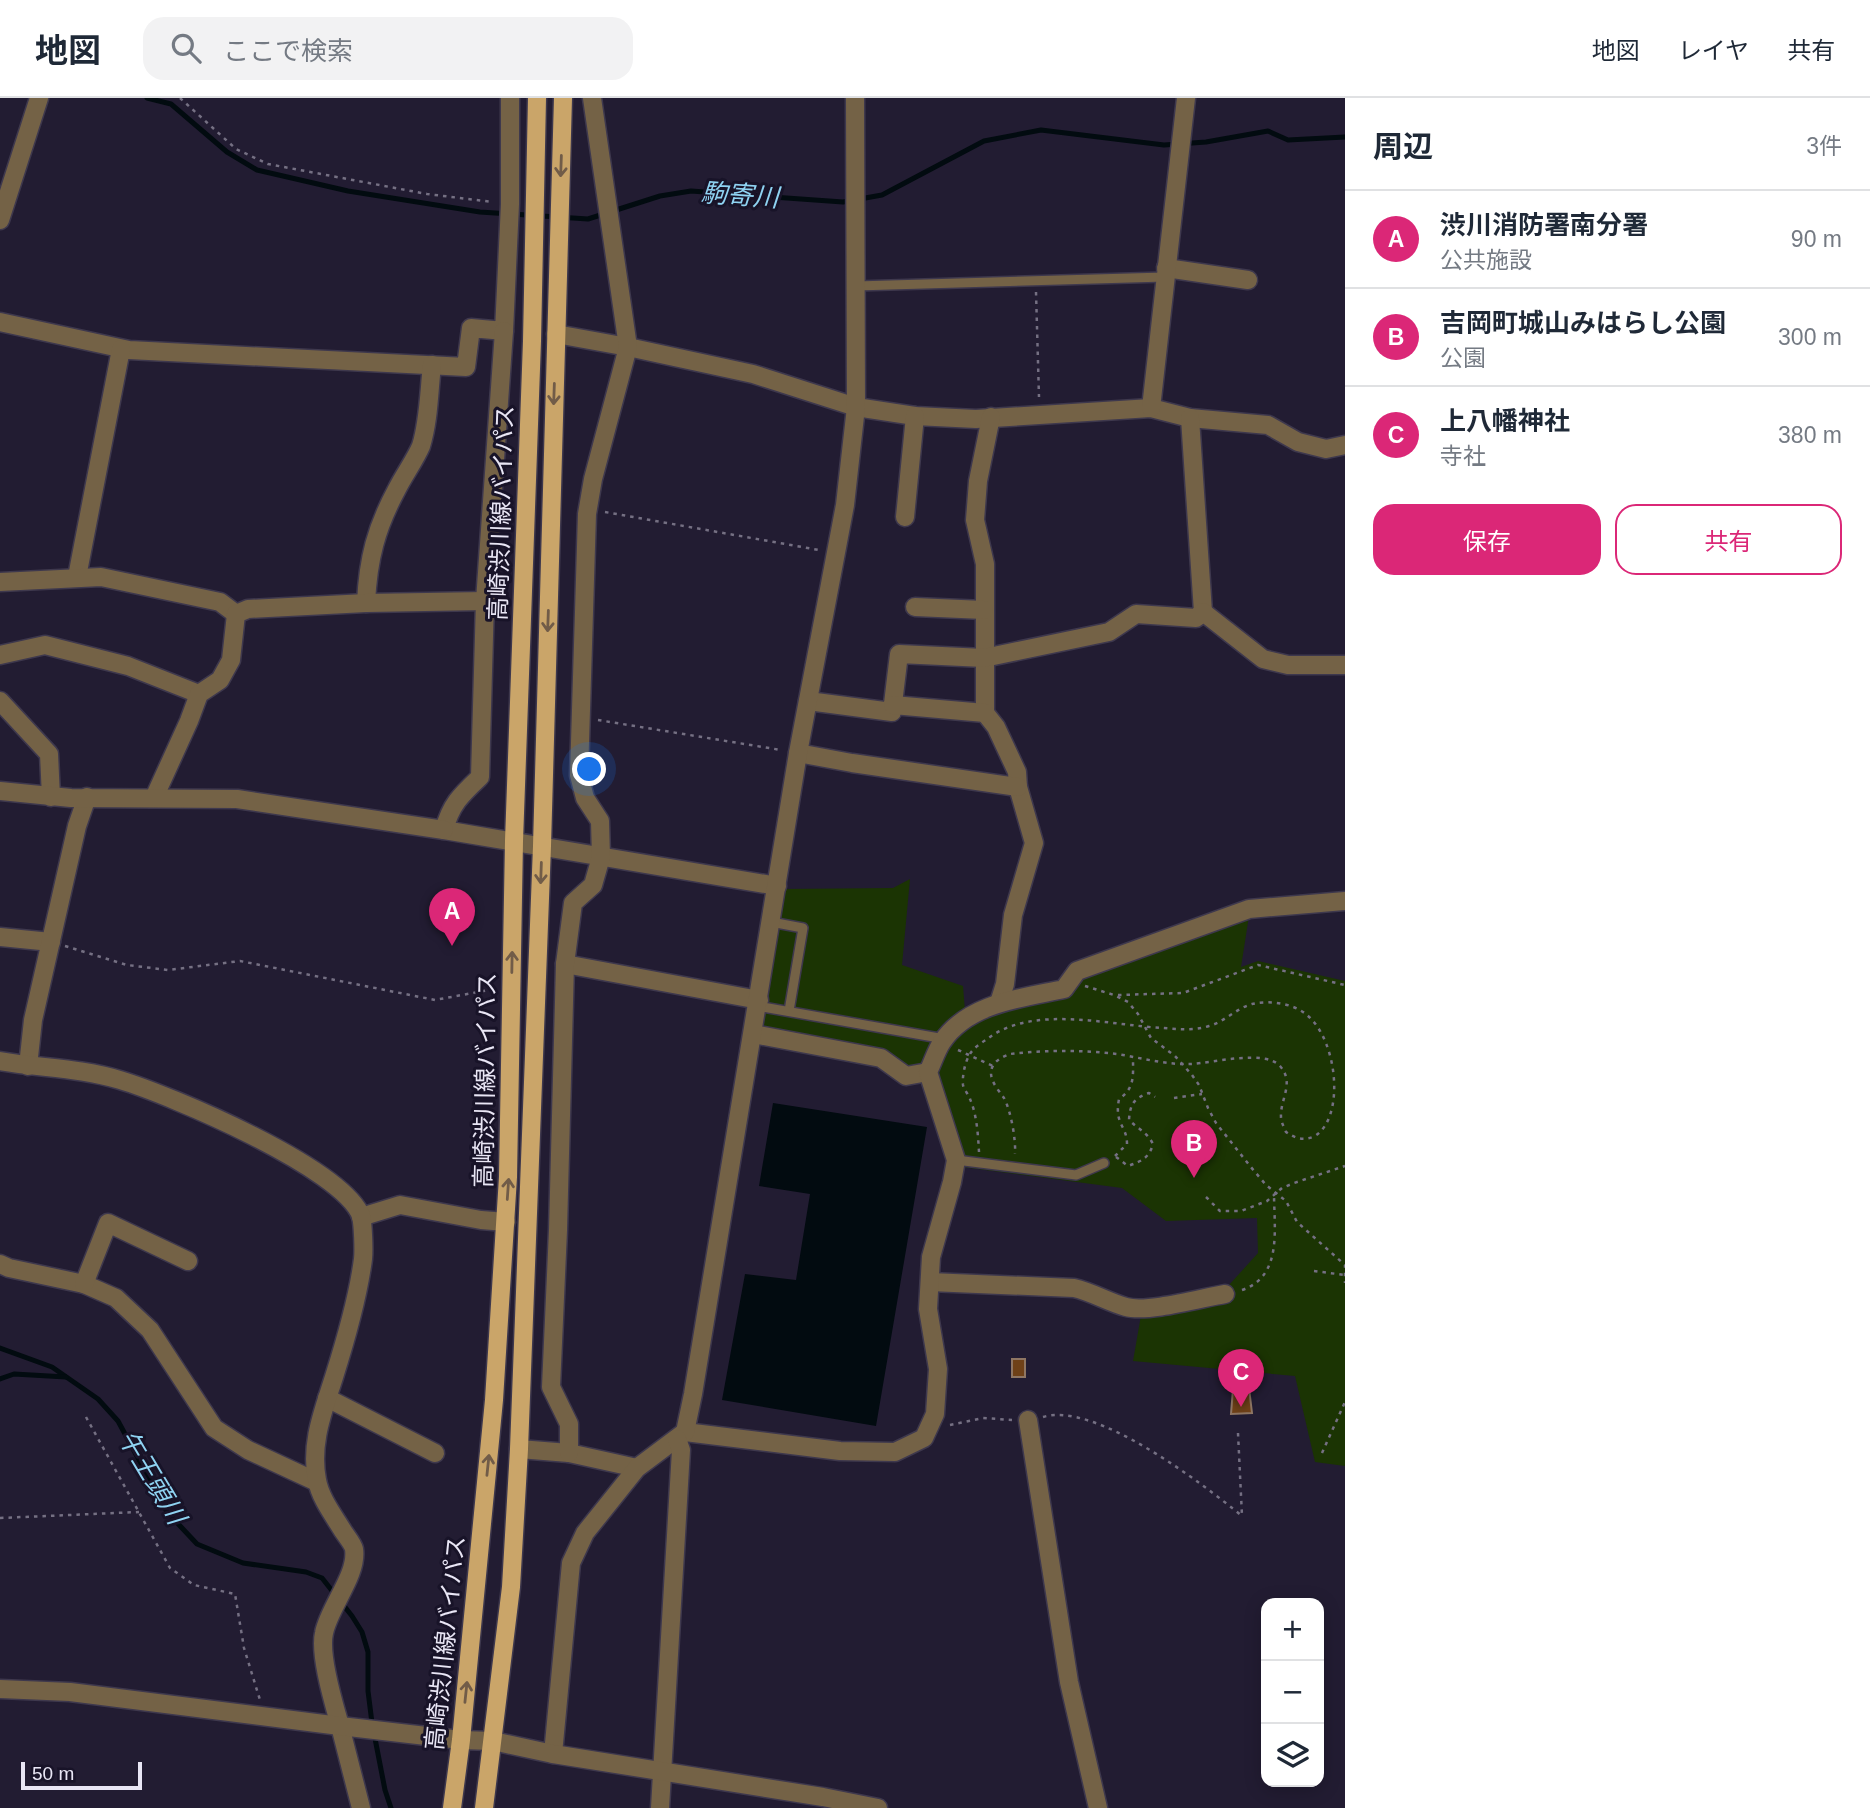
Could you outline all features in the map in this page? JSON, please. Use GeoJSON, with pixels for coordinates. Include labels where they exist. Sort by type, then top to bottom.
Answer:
{"type":"FeatureCollection","features":[{"type":"Feature","properties":{"kind":"main road","name":"高崎渋川線バイパス"},"geometry":{"type":"LineString","coordinates":[[452,1808],[494,1400],[506,1222],[514,841],[532,341],[537,98]]}},
{"type":"Feature","properties":{"kind":"main road","name":"高崎渋川線バイパス"},"geometry":{"type":"LineString","coordinates":[[484,1808],[511,1587],[519,1449],[542,846],[564,98]]}},
{"type":"Feature","properties":{"kind":"street"},"geometry":{"type":"LineString","coordinates":[[0,220],[39,98]]}},
{"type":"Feature","properties":{"kind":"street"},"geometry":{"type":"LineString","coordinates":[[444,830],[449,812],[458,797],[480,777],[485,601],[510,204],[510,98]]}},
{"type":"Feature","properties":{"kind":"street"},"geometry":{"type":"LineString","coordinates":[[569,1453],[569,1424],[551,1387],[565,964],[573,903],[593,885],[601,857],[600,821],[585,798],[579,775],[588,509],[593,479],[628,347],[592,98]]}},
{"type":"Feature","properties":{"kind":"street"},"geometry":{"type":"LineString","coordinates":[[660,1808],[681,1436],[753,1034],[799,752],[845,505],[856,407],[855,98]]}},
{"type":"Feature","properties":{"kind":"street"},"geometry":{"type":"LineString","coordinates":[[1151,408],[1186,98]]}},
{"type":"Feature","properties":{"kind":"street"},"geometry":{"type":"LineString","coordinates":[[1165,272],[1248,280]]}},
{"type":"Feature","properties":{"kind":"street"},"geometry":{"type":"LineString","coordinates":[[0,322],[121,348],[466,367],[471,328],[504,331]]}},
{"type":"Feature","properties":{"kind":"street"},"geometry":{"type":"LineString","coordinates":[[556,334],[753,374],[856,407],[915,416],[976,419],[1151,408],[1190,418],[1268,425],[1298,442],[1326,449],[1345,445]]}},
{"type":"Feature","properties":{"kind":"street"},"geometry":{"type":"LineString","coordinates":[[77,577],[121,348]]}},
{"type":"Feature","properties":{"kind":"street"},"geometry":{"type":"LineString","coordinates":[[366,603],[373,541],[386,510],[419,449],[426,428],[432,365]]}},
{"type":"Feature","properties":{"kind":"street"},"geometry":{"type":"LineString","coordinates":[[905,517],[915,416]]}},
{"type":"Feature","properties":{"kind":"street"},"geometry":{"type":"LineString","coordinates":[[991,417],[978,481],[975,520],[985,564],[985,713],[996,727],[1017,772],[1018,787],[1034,843],[1013,915],[1005,984],[999,1003]]}},
{"type":"Feature","properties":{"kind":"street"},"geometry":{"type":"LineString","coordinates":[[1190,418],[1203,612],[1262,659],[1287,665],[1345,665]]}},
{"type":"Feature","properties":{"kind":"street"},"geometry":{"type":"LineString","coordinates":[[0,582],[101,577],[219,602],[236,614]]}},
{"type":"Feature","properties":{"kind":"street"},"geometry":{"type":"LineString","coordinates":[[236,614],[248,609],[485,601]]}},
{"type":"Feature","properties":{"kind":"street"},"geometry":{"type":"LineString","coordinates":[[915,607],[984,610]]}},
{"type":"Feature","properties":{"kind":"street"},"geometry":{"type":"LineString","coordinates":[[808,701],[892,712],[899,654],[984,658],[1109,632],[1136,614],[1196,618],[1203,612]]}},
{"type":"Feature","properties":{"kind":"street"},"geometry":{"type":"LineString","coordinates":[[154,798],[199,694],[220,680],[231,660],[236,614]]}},
{"type":"Feature","properties":{"kind":"street"},"geometry":{"type":"LineString","coordinates":[[0,654],[45,645],[128,666],[199,694]]}},
{"type":"Feature","properties":{"kind":"street"},"geometry":{"type":"LineString","coordinates":[[0,701],[48,754],[51,797]]}},
{"type":"Feature","properties":{"kind":"street"},"geometry":{"type":"LineString","coordinates":[[893,705],[985,713]]}},
{"type":"Feature","properties":{"kind":"street"},"geometry":{"type":"LineString","coordinates":[[799,752],[852,763],[1018,787]]}},
{"type":"Feature","properties":{"kind":"street"},"geometry":{"type":"LineString","coordinates":[[0,791],[51,797],[237,799],[514,841],[777,886]]}},
{"type":"Feature","properties":{"kind":"street"},"geometry":{"type":"LineString","coordinates":[[28,1066],[33,1020],[77,826],[87,797]]}},
{"type":"Feature","properties":{"kind":"street"},"geometry":{"type":"LineString","coordinates":[[552,1754],[571,1563],[585,1533],[637,1468],[681,1436],[840,1451],[895,1452],[925,1436],[935,1414],[938,1369],[928,1309],[932,1257],[956,1160],[928,1072],[944,1041],[981,1010],[999,1003],[1064,989],[1077,971],[1249,909],[1345,901]]}},
{"type":"Feature","properties":{"kind":"street"},"geometry":{"type":"LineString","coordinates":[[0,937],[51,942]]}},
{"type":"Feature","properties":{"kind":"street"},"geometry":{"type":"LineString","coordinates":[[565,964],[758,1003]]}},
{"type":"Feature","properties":{"kind":"street"},"geometry":{"type":"LineString","coordinates":[[753,1034],[881,1058],[906,1076],[928,1072]]}},
{"type":"Feature","properties":{"kind":"street"},"geometry":{"type":"LineString","coordinates":[[0,1061],[28,1066],[65,1067],[119,1079],[192,1106],[251,1135],[311,1170],[344,1194],[361,1217],[363,1257],[349,1323],[314,1443],[317,1482],[332,1514],[354,1548],[352,1568],[327,1621],[323,1637],[329,1684],[360,1808]]}},
{"type":"Feature","properties":{"kind":"street"},"geometry":{"type":"LineString","coordinates":[[361,1217],[400,1205],[506,1222]]}},
{"type":"Feature","properties":{"kind":"street"},"geometry":{"type":"LineString","coordinates":[[84,1284],[108,1223],[188,1261]]}},
{"type":"Feature","properties":{"kind":"street"},"geometry":{"type":"LineString","coordinates":[[0,1264],[84,1284],[116,1298],[150,1330],[214,1428],[248,1450],[317,1482]]}},
{"type":"Feature","properties":{"kind":"street"},"geometry":{"type":"LineString","coordinates":[[930,1282],[1074,1288],[1128,1308],[1225,1293]]}},
{"type":"Feature","properties":{"kind":"street"},"geometry":{"type":"LineString","coordinates":[[327,1398],[435,1453]]}},
{"type":"Feature","properties":{"kind":"street"},"geometry":{"type":"LineString","coordinates":[[1028,1420],[1069,1682],[1098,1808]]}},
{"type":"Feature","properties":{"kind":"street"},"geometry":{"type":"LineString","coordinates":[[519,1449],[569,1453],[637,1468]]}},
{"type":"Feature","properties":{"kind":"street"},"geometry":{"type":"LineString","coordinates":[[0,1689],[70,1692],[340,1726],[461,1740],[493,1741],[552,1754],[878,1808]]}},
{"type":"Feature","properties":{"kind":"lane"},"geometry":{"type":"LineString","coordinates":[[856,286],[1036,281],[1165,272]]}},
{"type":"Feature","properties":{"kind":"lane"},"geometry":{"type":"LineString","coordinates":[[771,922],[803,928],[789,1011]]}},
{"type":"Feature","properties":{"kind":"lane"},"geometry":{"type":"LineString","coordinates":[[758,1003],[944,1041]]}},
{"type":"Feature","properties":{"kind":"lane"},"geometry":{"type":"LineString","coordinates":[[956,1160],[1076,1175],[1104,1163]]}},
{"type":"Feature","properties":{"kind":"path"},"geometry":{"type":"LineString","coordinates":[[180,98],[236,149],[268,164],[427,194],[510,204]]}},
{"type":"Feature","properties":{"kind":"path"},"geometry":{"type":"LineString","coordinates":[[1036,281],[1039,415]]}},
{"type":"Feature","properties":{"kind":"path"},"geometry":{"type":"LineString","coordinates":[[588,509],[836,554]]}},
{"type":"Feature","properties":{"kind":"path"},"geometry":{"type":"LineString","coordinates":[[581,717],[799,752]]}},
{"type":"Feature","properties":{"kind":"path"},"geometry":{"type":"LineString","coordinates":[[51,942],[127,965],[168,970],[240,961],[435,1000],[512,986]]}},
{"type":"Feature","properties":{"kind":"path"},"geometry":{"type":"LineString","coordinates":[[1114,995],[1184,993],[1258,965],[1345,985]]}},
{"type":"Feature","properties":{"kind":"path"},"geometry":{"type":"LineString","coordinates":[[1068,983],[1114,995],[1128,1002],[1151,1038],[1184,1064],[1199,1084],[1216,1123],[1274,1193],[1286,1200],[1297,1222],[1345,1265],[1345,1283]]}},
{"type":"Feature","properties":{"kind":"path"},"geometry":{"type":"LineString","coordinates":[[979,1163],[971,1100],[963,1086],[965,1066],[969,1055],[979,1044],[998,1031],[1017,1024],[1075,1020],[1183,1031],[1210,1026],[1251,1004],[1281,1002],[1305,1013],[1323,1031],[1337,1066]]}},
{"type":"Feature","properties":{"kind":"path"},"geometry":{"type":"LineString","coordinates":[[944,1041],[993,1066]]}},
{"type":"Feature","properties":{"kind":"path"},"geometry":{"type":"LineString","coordinates":[[1013,1168],[1015,1136],[1005,1101],[993,1082],[991,1073],[993,1066],[1000,1059],[1010,1054],[1025,1052],[1100,1053],[1184,1064],[1251,1057],[1272,1060],[1280,1065],[1286,1079],[1287,1088],[1281,1115],[1286,1132],[1294,1138],[1308,1139],[1332,1127]]}},
{"type":"Feature","properties":{"kind":"path"},"geometry":{"type":"LineString","coordinates":[[1133,1058],[1133,1082],[1128,1093],[1119,1099],[1116,1113],[1127,1144],[1115,1156],[1128,1166],[1142,1161],[1150,1154],[1153,1144],[1147,1133],[1137,1128],[1129,1119],[1129,1106],[1138,1096],[1149,1093],[1154,1097]]}},
{"type":"Feature","properties":{"kind":"path"},"geometry":{"type":"LineString","coordinates":[[1174,1098],[1203,1094]]}},
{"type":"Feature","properties":{"kind":"path"},"geometry":{"type":"LineString","coordinates":[[1206,1197],[1220,1211],[1241,1211],[1267,1201],[1274,1193],[1294,1183],[1345,1166]]}},
{"type":"Feature","properties":{"kind":"path"},"geometry":{"type":"LineString","coordinates":[[1225,1293],[1244,1290],[1259,1282],[1269,1268],[1274,1250],[1274,1193]]}},
{"type":"Feature","properties":{"kind":"path"},"geometry":{"type":"LineString","coordinates":[[1314,1271],[1345,1275]]}},
{"type":"Feature","properties":{"kind":"path"},"geometry":{"type":"LineString","coordinates":[[1322,1453],[1345,1402]]}},
{"type":"Feature","properties":{"kind":"path"},"geometry":{"type":"LineString","coordinates":[[925,1436],[943,1426],[983,1418],[1028,1420],[1054,1414],[1075,1416],[1144,1447],[1210,1490],[1242,1516],[1238,1433]]}},
{"type":"Feature","properties":{"kind":"path"},"geometry":{"type":"LineString","coordinates":[[86,1417],[170,1568],[194,1585],[235,1594],[244,1648],[264,1717]]}},
{"type":"Feature","properties":{"kind":"path"},"geometry":{"type":"LineString","coordinates":[[0,1518],[139,1512]]}},
{"type":"Feature","properties":{"kind":"green space"},"geometry":{"type":"Polygon","coordinates":[[[910,879],[902,965],[963,986],[965,1011],[1079,977],[1249,916],[1241,967],[1258,961],[1345,981],[1345,1466],[1315,1462],[1295,1376],[1133,1361],[1143,1304],[1229,1285],[1258,1253],[1257,1218],[1166,1221],[1122,1188],[962,1167],[932,1073],[907,1072],[757,1031],[781,889],[893,888],[910,879]]]}},
{"type":"Feature","properties":{"kind":"shaded area"},"geometry":{"type":"Polygon","coordinates":[[[773,1103],[927,1127],[876,1426],[722,1400],[745,1274],[796,1280],[810,1194],[759,1186],[773,1103]]]}},
{"type":"Feature","properties":{"kind":"building"},"geometry":{"type":"Polygon","coordinates":[[[1012,1359],[1025,1359],[1025,1377],[1012,1377],[1012,1359]]]}},
{"type":"Feature","properties":{"kind":"building"},"geometry":{"type":"Polygon","coordinates":[[[1249,1388],[1252,1413],[1231,1414],[1233,1389],[1249,1388]]]}},
{"type":"Feature","properties":{"kind":"waterway","name":"駒寄川"},"geometry":{"type":"LineString","coordinates":[[147,98],[171,104],[227,152],[257,170],[348,191],[480,212],[588,219],[660,196],[691,191],[843,202],[882,195],[984,141],[1041,130],[1164,145],[1206,142],[1268,131],[1288,140],[1345,137]]}},
{"type":"Feature","properties":{"kind":"waterway","name":"午王頭川"},"geometry":{"type":"LineString","coordinates":[[0,1348],[52,1367],[98,1399],[118,1421],[167,1512],[197,1544],[243,1563],[306,1572],[322,1578],[362,1632],[368,1652],[368,1691],[372,1723],[391,1808]]}},
{"type":"Feature","properties":{"kind":"waterway"},"geometry":{"type":"LineString","coordinates":[[0,1379],[14,1374],[66,1377]]}},
{"type":"Feature","properties":{"kind":"place","name":"渋川消防署南分署"},"geometry":{"type":"Point","coordinates":[452,946]}},
{"type":"Feature","properties":{"kind":"place","name":"吉岡町城山みはらし公園"},"geometry":{"type":"Point","coordinates":[1194,1178]}},
{"type":"Feature","properties":{"kind":"place","name":"上八幡神社"},"geometry":{"type":"Point","coordinates":[1241,1407]}}]}
